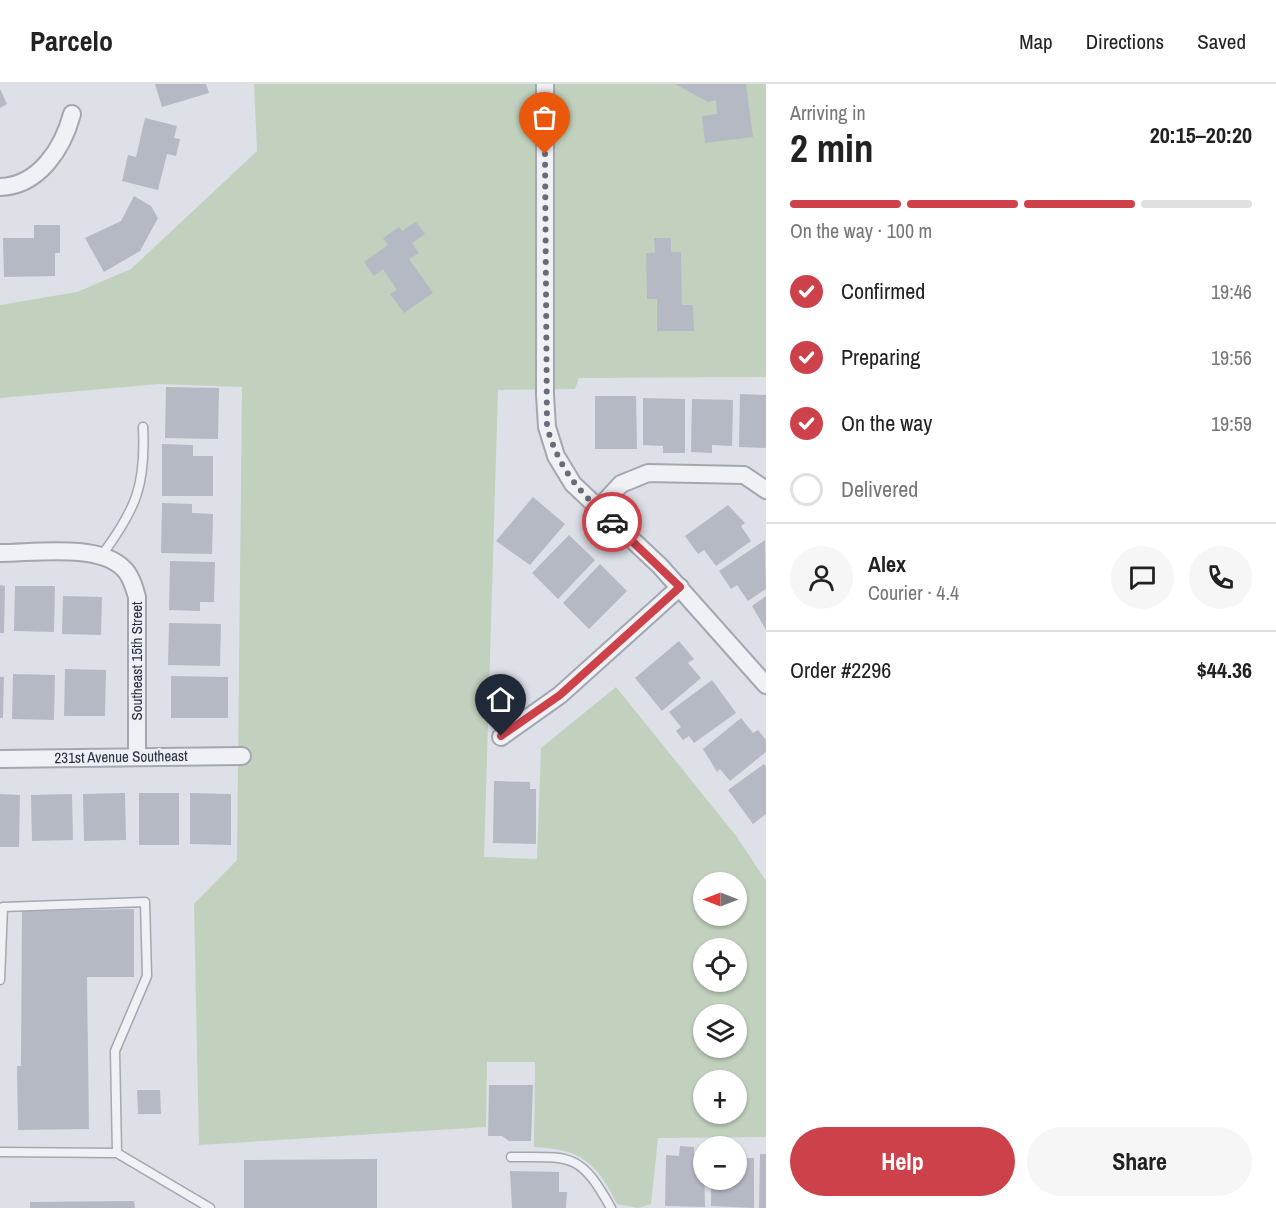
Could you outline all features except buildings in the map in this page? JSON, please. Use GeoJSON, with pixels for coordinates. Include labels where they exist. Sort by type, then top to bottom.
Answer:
{"type":"FeatureCollection","features":[{"type":"Feature","properties":{"kind":"street"},"geometry":{"type":"LineString","coordinates":[[545,84],[545,395],[547,427],[556,456],[573,484],[680,587],[766,685]]}},
{"type":"Feature","properties":{"kind":"street"},"geometry":{"type":"LineString","coordinates":[[0,187],[22,182],[41,169],[55,154],[67,134],[72,114]]}},
{"type":"Feature","properties":{"kind":"street"},"geometry":{"type":"LineString","coordinates":[[598,509],[621,484],[648,473],[744,475],[766,490]]}},
{"type":"Feature","properties":{"kind":"street"},"geometry":{"type":"LineString","coordinates":[[0,553],[78,552],[102,555]]}},
{"type":"Feature","properties":{"kind":"street","name":"Southeast 15th Street"},"geometry":{"type":"LineString","coordinates":[[102,555],[123,568],[132,581],[137,597],[137,757]]}},
{"type":"Feature","properties":{"kind":"street"},"geometry":{"type":"LineString","coordinates":[[501,736],[560,695],[680,587]]}},
{"type":"Feature","properties":{"kind":"street","name":"231st Avenue Southeast"},"geometry":{"type":"LineString","coordinates":[[0,759],[242,756]]}},
{"type":"Feature","properties":{"kind":"lane"},"geometry":{"type":"LineString","coordinates":[[102,555],[126,522],[139,490],[145,459],[142,427]]}},
{"type":"Feature","properties":{"kind":"lane"},"geometry":{"type":"LineString","coordinates":[[0,980],[3,907],[145,902],[147,976],[115,1051],[117,1154]]}},
{"type":"Feature","properties":{"kind":"lane"},"geometry":{"type":"LineString","coordinates":[[0,1152],[117,1154],[210,1208]]}},
{"type":"Feature","properties":{"kind":"lane"},"geometry":{"type":"LineString","coordinates":[[511,1156],[568,1158],[583,1166],[611,1208]]}},
{"type":"Feature","properties":{"kind":"green space"},"geometry":{"type":"Polygon","coordinates":[[[254,84],[766,84],[766,377],[579,378],[575,389],[498,390],[484,857],[537,859],[541,748],[616,687],[737,837],[766,881],[766,1137],[658,1138],[651,1204],[638,1208],[617,1204],[602,1178],[586,1161],[564,1151],[534,1147],[535,1062],[487,1062],[486,1127],[199,1145],[194,904],[237,860],[242,387],[159,384],[0,398],[0,305],[77,292],[131,269],[257,151],[254,84]]]}},
{"type":"Feature","properties":{"kind":"way so far"},"geometry":{"type":"LineString","coordinates":[[545,154],[547,427],[556,456],[573,484],[612,522]]}},
{"type":"Feature","properties":{"kind":"route"},"geometry":{"type":"LineString","coordinates":[[501,736],[560,695],[680,587],[612,522]]}}]}
